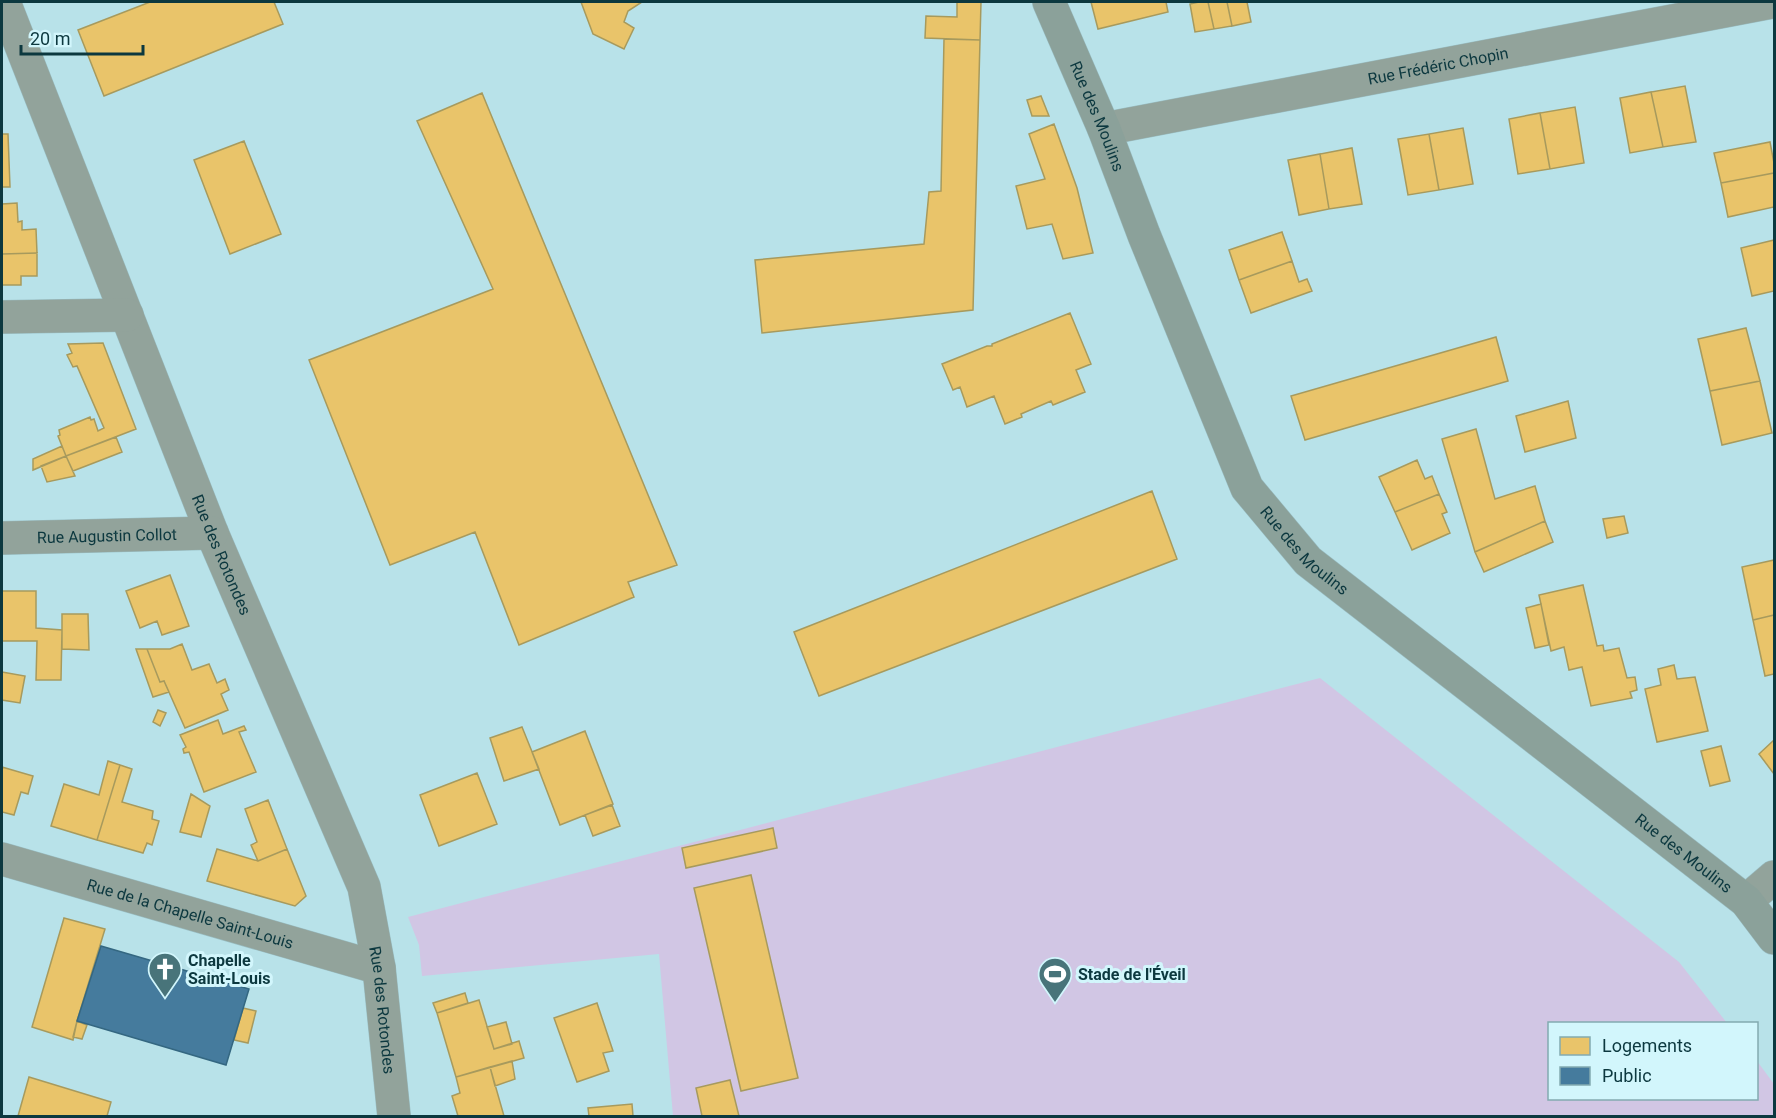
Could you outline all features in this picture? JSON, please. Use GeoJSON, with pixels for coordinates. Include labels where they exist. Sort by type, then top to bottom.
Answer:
{"type":"FeatureCollection","features":[{"type":"Feature","properties":{"kind":"street","name":"Rue des Rotondes"},"geometry":{"type":"LineString","coordinates":[[4,2],[212,533],[364,887],[379,968],[394,1116]]}},
{"type":"Feature","properties":{"kind":"street","name":"Rue des Moulins"},"geometry":{"type":"LineString","coordinates":[[1049,2],[1104,129],[1247,488],[1300,552],[1317,568],[1746,901],[1774,938]]}},
{"type":"Feature","properties":{"kind":"street","name":"Rue Frédéric Chopin"},"geometry":{"type":"LineString","coordinates":[[1104,129],[1772,2]]}},
{"type":"Feature","properties":{"kind":"street"},"geometry":{"type":"LineString","coordinates":[[2,317],[127,315]]}},
{"type":"Feature","properties":{"kind":"street","name":"Rue Augustin Collot"},"geometry":{"type":"LineString","coordinates":[[2,538],[212,533]]}},
{"type":"Feature","properties":{"kind":"street","name":"Rue de la Chapelle Saint-Louis"},"geometry":{"type":"LineString","coordinates":[[2,859],[379,968]]}},
{"type":"Feature","properties":{"kind":"street"},"geometry":{"type":"LineString","coordinates":[[1746,901],[1774,877]]}},
{"type":"Feature","properties":{"kind":"shaded area"},"geometry":{"type":"Polygon","coordinates":[[[1320,678],[1679,962],[1726,1022],[1548,1022],[1548,1100],[1758,1100],[1758,1062],[1774,1084],[1774,1116],[673,1116],[659,954],[422,976],[419,945],[408,917],[1320,678]]]}},
{"type":"Feature","properties":{"kind":"building: Logements"},"geometry":{"type":"Polygon","coordinates":[[[150,2],[274,2],[283,24],[104,96],[78,30],[150,2]]]}},
{"type":"Feature","properties":{"kind":"building: Logements"},"geometry":{"type":"Polygon","coordinates":[[[581,2],[642,2],[628,11],[624,22],[634,28],[624,49],[593,34],[581,2]]]}},
{"type":"Feature","properties":{"kind":"building: Logements"},"geometry":{"type":"Polygon","coordinates":[[[957,2],[981,2],[980,40],[925,38],[926,16],[957,17],[957,2]]]}},
{"type":"Feature","properties":{"kind":"building: Logements"},"geometry":{"type":"Polygon","coordinates":[[[1091,2],[1166,2],[1168,12],[1098,29],[1091,2]]]}},
{"type":"Feature","properties":{"kind":"building: Logements"},"geometry":{"type":"Polygon","coordinates":[[[1208,2],[1214,29],[1195,32],[1190,4],[1208,2]]]}},
{"type":"Feature","properties":{"kind":"building: Logements"},"geometry":{"type":"Polygon","coordinates":[[[1208,2],[1227,2],[1232,26],[1214,29],[1208,2]]]}},
{"type":"Feature","properties":{"kind":"building: Logements"},"geometry":{"type":"Polygon","coordinates":[[[1227,2],[1247,2],[1251,22],[1232,26],[1227,2]]]}},
{"type":"Feature","properties":{"kind":"building: Logements"},"geometry":{"type":"Polygon","coordinates":[[[944,39],[980,40],[973,310],[762,333],[755,260],[924,244],[929,192],[941,191],[944,39]]]}},
{"type":"Feature","properties":{"kind":"building: Logements"},"geometry":{"type":"Polygon","coordinates":[[[1685,86],[1696,142],[1663,147],[1651,92],[1685,86]]]}},
{"type":"Feature","properties":{"kind":"building: Logements"},"geometry":{"type":"Polygon","coordinates":[[[1651,92],[1663,147],[1630,153],[1620,98],[1651,92]]]}},
{"type":"Feature","properties":{"kind":"building: Logements"},"geometry":{"type":"Polygon","coordinates":[[[482,93],[677,565],[628,582],[634,597],[519,645],[475,532],[390,565],[309,360],[493,289],[417,121],[482,93]]]}},
{"type":"Feature","properties":{"kind":"building: Logements"},"geometry":{"type":"Polygon","coordinates":[[[1041,96],[1049,116],[1032,116],[1027,100],[1041,96]]]}},
{"type":"Feature","properties":{"kind":"building: Logements"},"geometry":{"type":"Polygon","coordinates":[[[1575,107],[1584,163],[1550,169],[1540,113],[1575,107]]]}},
{"type":"Feature","properties":{"kind":"building: Logements"},"geometry":{"type":"Polygon","coordinates":[[[1540,113],[1550,169],[1518,174],[1509,119],[1540,113]]]}},
{"type":"Feature","properties":{"kind":"building: Logements"},"geometry":{"type":"Polygon","coordinates":[[[1054,124],[1077,188],[1093,253],[1063,259],[1052,224],[1027,229],[1016,186],[1045,179],[1029,134],[1054,124]]]}},
{"type":"Feature","properties":{"kind":"building: Logements"},"geometry":{"type":"Polygon","coordinates":[[[1463,128],[1473,184],[1439,190],[1429,134],[1463,128]]]}},
{"type":"Feature","properties":{"kind":"building: Logements"},"geometry":{"type":"Polygon","coordinates":[[[2,134],[8,134],[10,187],[2,187],[2,134]]]}},
{"type":"Feature","properties":{"kind":"building: Logements"},"geometry":{"type":"Polygon","coordinates":[[[1429,134],[1439,190],[1408,195],[1398,139],[1429,134]]]}},
{"type":"Feature","properties":{"kind":"building: Logements"},"geometry":{"type":"Polygon","coordinates":[[[244,141],[281,234],[230,254],[194,160],[244,141]]]}},
{"type":"Feature","properties":{"kind":"building: Logements"},"geometry":{"type":"Polygon","coordinates":[[[1770,142],[1774,173],[1721,183],[1714,153],[1770,142]]]}},
{"type":"Feature","properties":{"kind":"building: Logements"},"geometry":{"type":"Polygon","coordinates":[[[1352,148],[1362,204],[1329,209],[1320,154],[1352,148]]]}},
{"type":"Feature","properties":{"kind":"building: Logements"},"geometry":{"type":"Polygon","coordinates":[[[1320,154],[1329,209],[1299,215],[1288,160],[1320,154]]]}},
{"type":"Feature","properties":{"kind":"building: Logements"},"geometry":{"type":"Polygon","coordinates":[[[1774,173],[1774,207],[1728,217],[1721,183],[1774,173]]]}},
{"type":"Feature","properties":{"kind":"building: Logements"},"geometry":{"type":"Polygon","coordinates":[[[17,203],[18,222],[22,221],[22,230],[36,229],[37,253],[2,254],[2,204],[17,203]]]}},
{"type":"Feature","properties":{"kind":"building: Logements"},"geometry":{"type":"Polygon","coordinates":[[[1282,232],[1292,261],[1239,280],[1229,250],[1282,232]]]}},
{"type":"Feature","properties":{"kind":"building: Logements"},"geometry":{"type":"Polygon","coordinates":[[[1774,240],[1774,291],[1752,296],[1741,248],[1774,240]]]}},
{"type":"Feature","properties":{"kind":"building: Logements"},"geometry":{"type":"Polygon","coordinates":[[[37,253],[37,276],[21,276],[21,285],[2,285],[2,254],[37,253]]]}},
{"type":"Feature","properties":{"kind":"building: Logements"},"geometry":{"type":"Polygon","coordinates":[[[1292,261],[1299,282],[1307,279],[1312,291],[1251,313],[1239,280],[1292,261]]]}},
{"type":"Feature","properties":{"kind":"building: Logements"},"geometry":{"type":"Polygon","coordinates":[[[1070,313],[1091,364],[1076,370],[1085,392],[1053,405],[1051,401],[1005,424],[994,396],[967,407],[960,387],[953,390],[942,364],[1070,313]]]}},
{"type":"Feature","properties":{"kind":"building: Logements"},"geometry":{"type":"Polygon","coordinates":[[[1746,328],[1760,381],[1710,391],[1698,339],[1746,328]]]}},
{"type":"Feature","properties":{"kind":"building: Logements"},"geometry":{"type":"Polygon","coordinates":[[[1496,337],[1508,381],[1305,440],[1291,396],[1496,337]]]}},
{"type":"Feature","properties":{"kind":"building: Logements"},"geometry":{"type":"Polygon","coordinates":[[[103,343],[136,429],[66,456],[58,436],[60,435],[59,430],[90,417],[91,420],[94,419],[98,431],[104,428],[77,366],[73,367],[67,355],[72,353],[68,344],[103,343]]]}},
{"type":"Feature","properties":{"kind":"building: Logements"},"geometry":{"type":"Polygon","coordinates":[[[1760,381],[1772,433],[1722,445],[1710,391],[1760,381]]]}},
{"type":"Feature","properties":{"kind":"building: Logements"},"geometry":{"type":"Polygon","coordinates":[[[1568,401],[1576,438],[1525,452],[1516,416],[1568,401]]]}},
{"type":"Feature","properties":{"kind":"building: Logements"},"geometry":{"type":"Polygon","coordinates":[[[1476,429],[1495,499],[1535,486],[1545,521],[1475,552],[1442,439],[1476,429]]]}},
{"type":"Feature","properties":{"kind":"building: Logements"},"geometry":{"type":"Polygon","coordinates":[[[116,437],[122,452],[73,471],[66,456],[116,437]]]}},
{"type":"Feature","properties":{"kind":"building: Logements"},"geometry":{"type":"Polygon","coordinates":[[[62,446],[66,456],[33,470],[33,459],[62,446]]]}},
{"type":"Feature","properties":{"kind":"building: Logements"},"geometry":{"type":"Polygon","coordinates":[[[66,456],[75,476],[47,482],[41,466],[66,456]]]}},
{"type":"Feature","properties":{"kind":"building: Logements"},"geometry":{"type":"Polygon","coordinates":[[[1417,460],[1425,479],[1432,476],[1439,494],[1395,512],[1379,477],[1417,460]]]}},
{"type":"Feature","properties":{"kind":"building: Logements"},"geometry":{"type":"Polygon","coordinates":[[[1152,491],[1177,559],[819,696],[794,632],[1152,491]]]}},
{"type":"Feature","properties":{"kind":"building: Logements"},"geometry":{"type":"Polygon","coordinates":[[[1439,494],[1447,512],[1442,514],[1450,533],[1412,550],[1395,512],[1439,494]]]}},
{"type":"Feature","properties":{"kind":"building: Logements"},"geometry":{"type":"Polygon","coordinates":[[[1624,516],[1628,533],[1607,538],[1603,519],[1624,516]]]}},
{"type":"Feature","properties":{"kind":"building: Logements"},"geometry":{"type":"Polygon","coordinates":[[[1545,521],[1553,542],[1484,572],[1475,552],[1545,521]]]}},
{"type":"Feature","properties":{"kind":"building: Logements"},"geometry":{"type":"Polygon","coordinates":[[[1774,560],[1774,615],[1753,620],[1742,567],[1774,560]]]}},
{"type":"Feature","properties":{"kind":"building: Logements"},"geometry":{"type":"Polygon","coordinates":[[[170,575],[189,626],[162,635],[157,621],[140,628],[126,591],[170,575]]]}},
{"type":"Feature","properties":{"kind":"building: Logements"},"geometry":{"type":"Polygon","coordinates":[[[1583,585],[1597,646],[1603,645],[1604,651],[1619,648],[1627,678],[1635,677],[1637,690],[1630,692],[1632,698],[1591,706],[1582,667],[1569,670],[1564,647],[1551,651],[1539,595],[1583,585]]]}},
{"type":"Feature","properties":{"kind":"building: Logements"},"geometry":{"type":"Polygon","coordinates":[[[2,591],[36,591],[36,628],[62,630],[61,680],[36,680],[37,641],[2,641],[2,591]]]}},
{"type":"Feature","properties":{"kind":"building: Logements"},"geometry":{"type":"Polygon","coordinates":[[[1541,604],[1549,645],[1535,648],[1526,608],[1541,604]]]}},
{"type":"Feature","properties":{"kind":"building: Logements"},"geometry":{"type":"Polygon","coordinates":[[[62,614],[88,614],[89,650],[62,649],[62,614]]]}},
{"type":"Feature","properties":{"kind":"building: Logements"},"geometry":{"type":"Polygon","coordinates":[[[1774,615],[1774,674],[1765,676],[1753,620],[1774,615]]]}},
{"type":"Feature","properties":{"kind":"building: Logements"},"geometry":{"type":"Polygon","coordinates":[[[182,644],[192,670],[209,664],[217,683],[225,679],[229,690],[221,694],[228,710],[185,728],[164,681],[160,682],[147,649],[170,649],[182,644]]]}},
{"type":"Feature","properties":{"kind":"building: Logements"},"geometry":{"type":"Polygon","coordinates":[[[136,649],[147,649],[160,682],[164,681],[169,692],[153,697],[136,649]]]}},
{"type":"Feature","properties":{"kind":"building: Logements"},"geometry":{"type":"Polygon","coordinates":[[[1674,665],[1677,679],[1695,677],[1708,731],[1657,742],[1645,689],[1661,685],[1658,669],[1674,665]]]}},
{"type":"Feature","properties":{"kind":"building: Logements"},"geometry":{"type":"Polygon","coordinates":[[[2,672],[25,676],[20,703],[2,700],[2,672]]]}},
{"type":"Feature","properties":{"kind":"building: Logements"},"geometry":{"type":"Polygon","coordinates":[[[158,710],[166,713],[160,726],[153,722],[158,710]]]}},
{"type":"Feature","properties":{"kind":"building: Logements"},"geometry":{"type":"Polygon","coordinates":[[[218,720],[223,734],[244,726],[246,730],[239,732],[256,772],[204,792],[189,752],[184,753],[183,749],[186,747],[180,735],[218,720]]]}},
{"type":"Feature","properties":{"kind":"building: Logements"},"geometry":{"type":"Polygon","coordinates":[[[522,727],[539,769],[504,781],[490,738],[522,727]]]}},
{"type":"Feature","properties":{"kind":"building: Logements"},"geometry":{"type":"Polygon","coordinates":[[[585,731],[613,804],[560,825],[532,752],[585,731]]]}},
{"type":"Feature","properties":{"kind":"building: Logements"},"geometry":{"type":"Polygon","coordinates":[[[1774,740],[1774,774],[1759,754],[1774,740]]]}},
{"type":"Feature","properties":{"kind":"building: Logements"},"geometry":{"type":"Polygon","coordinates":[[[1721,746],[1730,781],[1710,786],[1701,751],[1721,746]]]}},
{"type":"Feature","properties":{"kind":"building: Logements"},"geometry":{"type":"Polygon","coordinates":[[[108,761],[120,765],[97,840],[51,826],[64,784],[99,795],[108,761]]]}},
{"type":"Feature","properties":{"kind":"building: Logements"},"geometry":{"type":"Polygon","coordinates":[[[120,765],[132,769],[122,802],[153,811],[152,819],[159,821],[152,845],[147,843],[143,853],[97,840],[120,765]]]}},
{"type":"Feature","properties":{"kind":"building: Logements"},"geometry":{"type":"Polygon","coordinates":[[[2,767],[33,776],[28,794],[21,792],[14,815],[2,812],[2,767]]]}},
{"type":"Feature","properties":{"kind":"building: Logements"},"geometry":{"type":"Polygon","coordinates":[[[477,773],[497,824],[439,846],[420,795],[477,773]]]}},
{"type":"Feature","properties":{"kind":"building: Logements"},"geometry":{"type":"Polygon","coordinates":[[[191,794],[210,806],[201,837],[180,832],[191,794]]]}},
{"type":"Feature","properties":{"kind":"building: Logements"},"geometry":{"type":"Polygon","coordinates":[[[268,800],[287,849],[258,861],[251,845],[257,842],[245,809],[268,800]]]}},
{"type":"Feature","properties":{"kind":"building: Logements"},"geometry":{"type":"Polygon","coordinates":[[[612,805],[620,826],[593,836],[585,815],[612,805]]]}},
{"type":"Feature","properties":{"kind":"building: Logements"},"geometry":{"type":"Polygon","coordinates":[[[773,828],[777,848],[686,868],[682,848],[773,828]]]}},
{"type":"Feature","properties":{"kind":"building: Logements"},"geometry":{"type":"Polygon","coordinates":[[[217,849],[258,861],[287,849],[306,896],[295,906],[207,881],[217,849]]]}},
{"type":"Feature","properties":{"kind":"building: Logements"},"geometry":{"type":"Polygon","coordinates":[[[751,875],[798,1078],[741,1091],[694,888],[751,875]]]}},
{"type":"Feature","properties":{"kind":"building: Logements"},"geometry":{"type":"Polygon","coordinates":[[[64,918],[105,929],[73,1040],[32,1027],[64,918]]]}},
{"type":"Feature","properties":{"kind":"building: Logements"},"geometry":{"type":"Polygon","coordinates":[[[465,993],[468,1003],[437,1013],[433,1003],[465,993]]]}},
{"type":"Feature","properties":{"kind":"building: Logements"},"geometry":{"type":"Polygon","coordinates":[[[479,1000],[494,1049],[519,1041],[524,1058],[456,1077],[437,1013],[479,1000]]]}},
{"type":"Feature","properties":{"kind":"building: Logements"},"geometry":{"type":"Polygon","coordinates":[[[597,1003],[613,1051],[603,1053],[609,1071],[577,1082],[554,1018],[597,1003]]]}},
{"type":"Feature","properties":{"kind":"building: Logements"},"geometry":{"type":"Polygon","coordinates":[[[243,1008],[256,1011],[248,1043],[234,1040],[243,1008]]]}},
{"type":"Feature","properties":{"kind":"building: Logements"},"geometry":{"type":"Polygon","coordinates":[[[77,1021],[87,1025],[82,1039],[73,1037],[77,1021]]]}},
{"type":"Feature","properties":{"kind":"building: Logements"},"geometry":{"type":"Polygon","coordinates":[[[506,1022],[512,1044],[494,1049],[487,1027],[506,1022]]]}},
{"type":"Feature","properties":{"kind":"building: Logements"},"geometry":{"type":"Polygon","coordinates":[[[512,1061],[515,1079],[495,1086],[490,1067],[512,1061]]]}},
{"type":"Feature","properties":{"kind":"building: Logements"},"geometry":{"type":"Polygon","coordinates":[[[490,1067],[504,1116],[458,1116],[452,1096],[460,1093],[456,1077],[490,1067]]]}},
{"type":"Feature","properties":{"kind":"building: Logements"},"geometry":{"type":"Polygon","coordinates":[[[29,1077],[111,1102],[107,1116],[18,1116],[29,1077]]]}},
{"type":"Feature","properties":{"kind":"building: Logements"},"geometry":{"type":"Polygon","coordinates":[[[730,1080],[739,1116],[702,1116],[696,1088],[730,1080]]]}},
{"type":"Feature","properties":{"kind":"building: Logements"},"geometry":{"type":"Polygon","coordinates":[[[632,1104],[633,1116],[589,1116],[588,1108],[632,1104]]]}},
{"type":"Feature","properties":{"kind":"building: Public","name":"Chapelle Saint-Louis"},"geometry":{"type":"Polygon","coordinates":[[[101,946],[249,989],[226,1065],[77,1021],[101,946]]]}},
{"type":"Feature","properties":{"kind":"place","name":"Chapelle Saint-Louis"},"geometry":{"type":"Point","coordinates":[165,998]}},
{"type":"Feature","properties":{"kind":"place","name":"Stade de l'Éveil"},"geometry":{"type":"Point","coordinates":[1055,1003]}}]}
